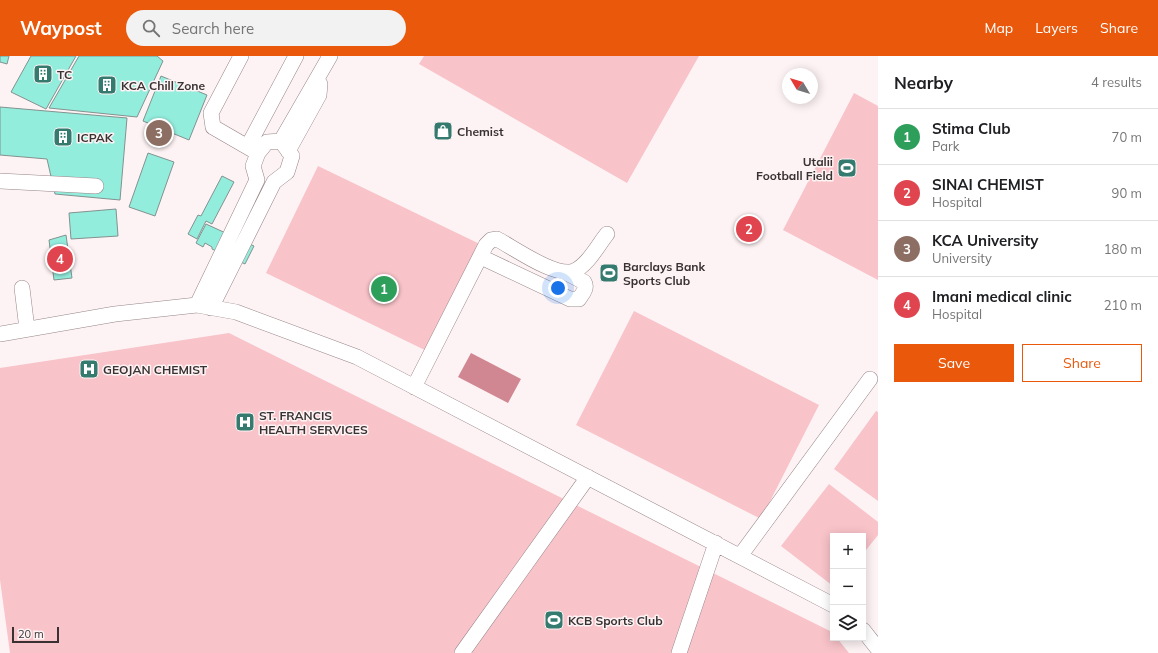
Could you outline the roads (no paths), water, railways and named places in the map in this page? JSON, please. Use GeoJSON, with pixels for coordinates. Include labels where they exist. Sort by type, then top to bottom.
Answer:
{"type":"FeatureCollection","features":[{"type":"Feature","properties":{"kind":"street"},"geometry":{"type":"LineString","coordinates":[[241,56],[211,113],[213,127],[253,150]]}},
{"type":"Feature","properties":{"kind":"street"},"geometry":{"type":"LineString","coordinates":[[204,307],[258,180],[253,166],[253,150],[296,56]]}},
{"type":"Feature","properties":{"kind":"street"},"geometry":{"type":"LineString","coordinates":[[285,146],[321,69],[330,56]]}},
{"type":"Feature","properties":{"kind":"street"},"geometry":{"type":"LineString","coordinates":[[204,307],[274,182],[287,172],[292,156],[285,146],[267,142],[253,150]]}},
{"type":"Feature","properties":{"kind":"street"},"geometry":{"type":"LineString","coordinates":[[258,180],[274,182]]}},
{"type":"Feature","properties":{"kind":"street"},"geometry":{"type":"LineString","coordinates":[[0,181],[96,186]]}},
{"type":"Feature","properties":{"kind":"street"},"geometry":{"type":"LineString","coordinates":[[565,272],[575,270],[582,265],[606,234]]}},
{"type":"Feature","properties":{"kind":"street"},"geometry":{"type":"LineString","coordinates":[[414,387],[486,245],[491,240],[497,239],[552,269],[565,272],[584,282],[586,284],[586,288],[579,299],[570,299],[481,257]]}},
{"type":"Feature","properties":{"kind":"street"},"geometry":{"type":"LineString","coordinates":[[22,288],[27,329]]}},
{"type":"Feature","properties":{"kind":"street"},"geometry":{"type":"LineString","coordinates":[[0,334],[115,314],[204,307],[236,312],[356,357],[830,603]]}},
{"type":"Feature","properties":{"kind":"street"},"geometry":{"type":"LineString","coordinates":[[740,556],[870,379]]}},
{"type":"Feature","properties":{"kind":"street"},"geometry":{"type":"LineString","coordinates":[[462,653],[588,477]]}},
{"type":"Feature","properties":{"kind":"street"},"geometry":{"type":"LineString","coordinates":[[679,653],[716,543]]}},
{"type":"Feature","properties":{"kind":"street"},"geometry":{"type":"LineString","coordinates":[[866,634],[878,649]]}},
{"type":"Feature","properties":{"kind":"place","name":"TC"},"geometry":{"type":"Point","coordinates":[43,74]}},
{"type":"Feature","properties":{"kind":"place","name":"KCA Chill Zone"},"geometry":{"type":"Point","coordinates":[107,85]}},
{"type":"Feature","properties":{"kind":"place","name":"Chemist"},"geometry":{"type":"Point","coordinates":[443,131]}},
{"type":"Feature","properties":{"kind":"place","name":"KCA University"},"geometry":{"type":"Point","coordinates":[159,133]}},
{"type":"Feature","properties":{"kind":"place","name":"ICPAK"},"geometry":{"type":"Point","coordinates":[63,137]}},
{"type":"Feature","properties":{"kind":"place","name":"Utalii Football Field"},"geometry":{"type":"Point","coordinates":[847,168]}},
{"type":"Feature","properties":{"kind":"place","name":"SINAI CHEMIST"},"geometry":{"type":"Point","coordinates":[749,229]}},
{"type":"Feature","properties":{"kind":"place","name":"Imani medical clinic"},"geometry":{"type":"Point","coordinates":[60,259]}},
{"type":"Feature","properties":{"kind":"place","name":"Barclays Bank Sports Club"},"geometry":{"type":"Point","coordinates":[609,273]}},
{"type":"Feature","properties":{"kind":"place","name":"Stima Club"},"geometry":{"type":"Point","coordinates":[384,289]}},
{"type":"Feature","properties":{"kind":"place","name":"GEOJAN CHEMIST"},"geometry":{"type":"Point","coordinates":[89,369]}},
{"type":"Feature","properties":{"kind":"place","name":"ST. FRANCIS HEALTH SERVICES"},"geometry":{"type":"Point","coordinates":[245,422]}},
{"type":"Feature","properties":{"kind":"place","name":"KCB Sports Club"},"geometry":{"type":"Point","coordinates":[554,620]}}]}
